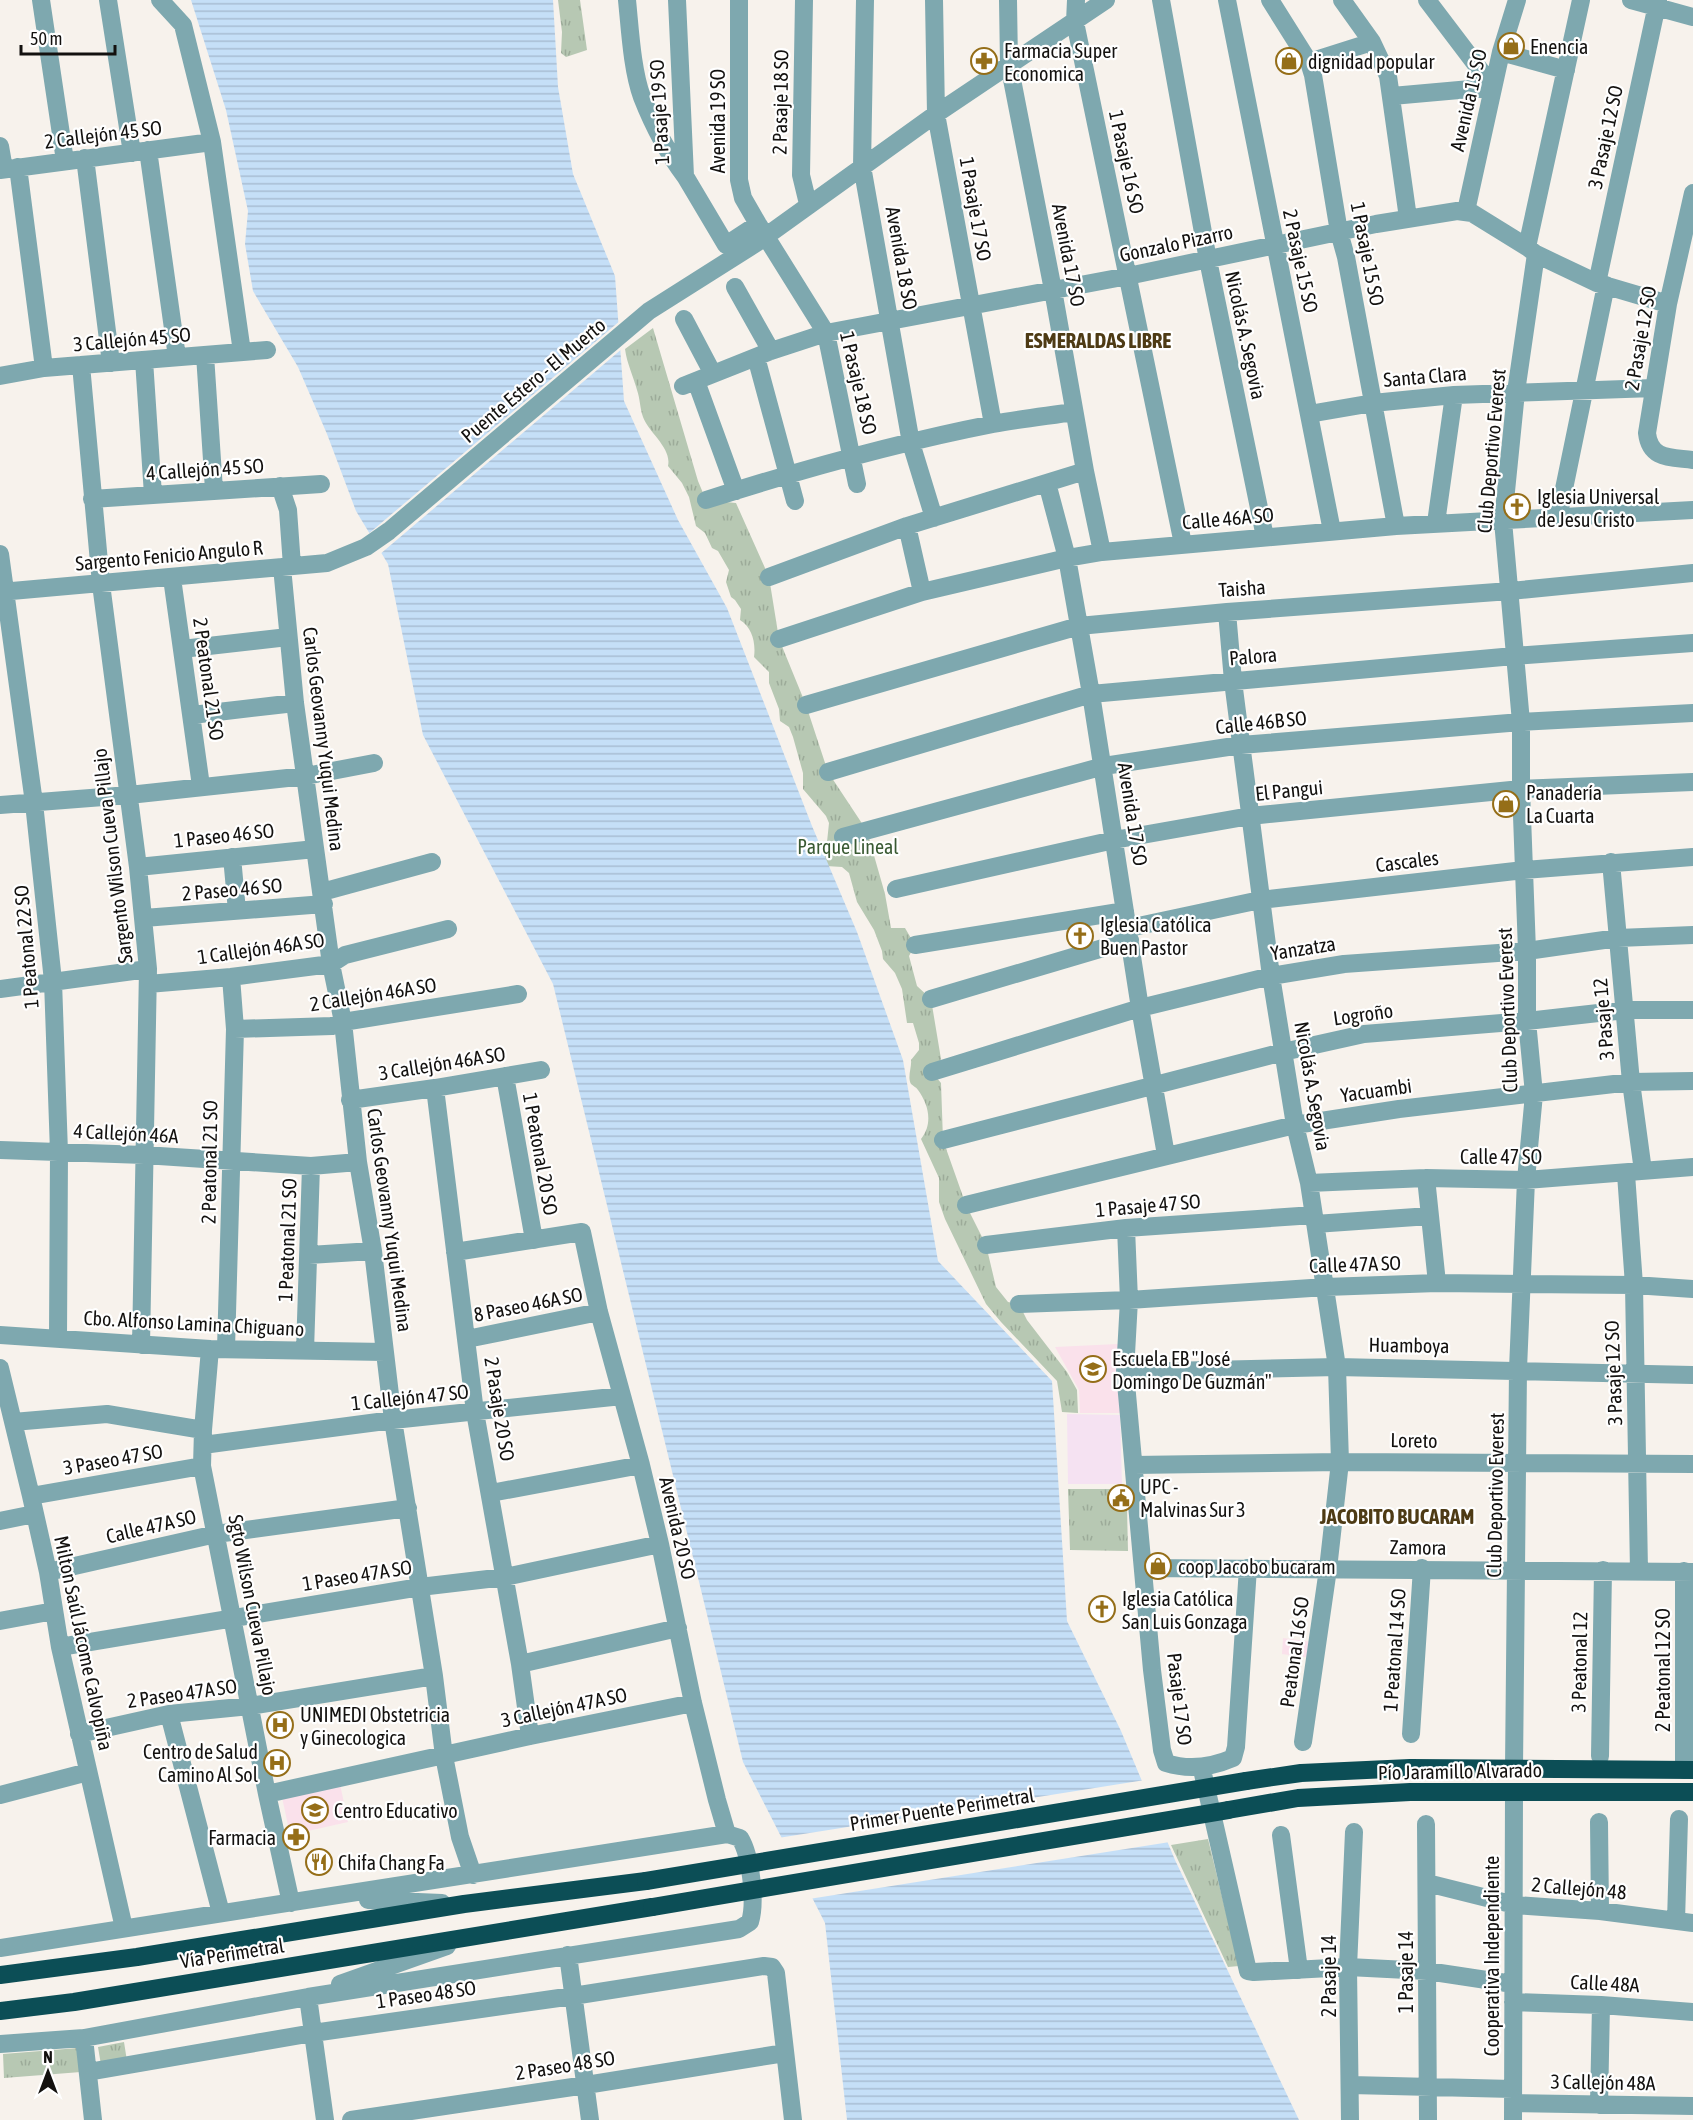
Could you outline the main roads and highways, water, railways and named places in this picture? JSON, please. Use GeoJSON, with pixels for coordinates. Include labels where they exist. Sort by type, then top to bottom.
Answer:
{"type":"FeatureCollection","features":[{"type":"Feature","properties":{"kind":"highway","name":"Pío Jaramillo Alvarado"},"geometry":{"type":"LineString","coordinates":[[1246,1781],[1301,1773],[1410,1768],[1689,1770]]}},
{"type":"Feature","properties":{"kind":"highway","name":"Primer Puente Perimetral"},"geometry":{"type":"LineString","coordinates":[[646,1881],[1246,1781]]}},
{"type":"Feature","properties":{"kind":"highway","name":"Pío Jaramillo Alvarado"},"geometry":{"type":"LineString","coordinates":[[652,1907],[1309,1797],[1410,1792],[1693,1792]]}},
{"type":"Feature","properties":{"kind":"highway","name":"Vía Perimetral"},"geometry":{"type":"LineString","coordinates":[[0,1975],[137,1957],[464,1904],[646,1881]]}},
{"type":"Feature","properties":{"kind":"highway","name":"Vía Perimetral"},"geometry":{"type":"LineString","coordinates":[[0,2011],[74,2002],[652,1907]]}},
{"type":"Feature","properties":{"kind":"water"},"geometry":{"type":"Polygon","coordinates":[[[191,0],[553,0],[558,87],[573,174],[615,276],[624,401],[678,520],[727,608],[812,826],[857,932],[903,1060],[938,1261],[1052,1381],[1067,1621],[1121,1731],[1175,1860],[1299,2120],[847,2120],[825,1923],[743,1762],[553,984],[423,735],[388,564],[356,511],[327,434],[298,367],[253,291],[245,244],[248,211],[226,110],[191,0]]]}},
{"type":"Feature","properties":{"kind":"place","name":"Enencia"},"geometry":{"type":"Point","coordinates":[1511,46]}},
{"type":"Feature","properties":{"kind":"place","name":"Farmacia Super Economica"},"geometry":{"type":"Point","coordinates":[984,61]}},
{"type":"Feature","properties":{"kind":"place","name":"dignidad popular"},"geometry":{"type":"Point","coordinates":[1289,61]}},
{"type":"Feature","properties":{"kind":"place","name":"Iglesia Universal de Jesu Cristo"},"geometry":{"type":"Point","coordinates":[1517,507]}},
{"type":"Feature","properties":{"kind":"place","name":"Panadería La Cuarta"},"geometry":{"type":"Point","coordinates":[1506,804]}},
{"type":"Feature","properties":{"kind":"place","name":"Iglesia Católica Buen Pastor"},"geometry":{"type":"Point","coordinates":[1080,936]}},
{"type":"Feature","properties":{"kind":"place","name":"Escuela EB \"José Domingo De Guzmán\""},"geometry":{"type":"Point","coordinates":[1093,1369]}},
{"type":"Feature","properties":{"kind":"place","name":"UPC - Malvinas Sur 3"},"geometry":{"type":"Point","coordinates":[1121,1498]}},
{"type":"Feature","properties":{"kind":"place","name":"coop Jacobo bucaram"},"geometry":{"type":"Point","coordinates":[1158,1566]}},
{"type":"Feature","properties":{"kind":"place","name":"Iglesia Católica San Luis Gonzaga"},"geometry":{"type":"Point","coordinates":[1102,1609]}},
{"type":"Feature","properties":{"kind":"place","name":"UNIMEDI Obstetricia y Ginecologica"},"geometry":{"type":"Point","coordinates":[280,1725]}},
{"type":"Feature","properties":{"kind":"place","name":"Centro de Salud Camino Al Sol"},"geometry":{"type":"Point","coordinates":[277,1763]}},
{"type":"Feature","properties":{"kind":"place","name":"Centro Educativo"},"geometry":{"type":"Point","coordinates":[315,1810]}},
{"type":"Feature","properties":{"kind":"place","name":"Farmacia"},"geometry":{"type":"Point","coordinates":[296,1837]}},
{"type":"Feature","properties":{"kind":"place","name":"Chifa Chang Fa"},"geometry":{"type":"Point","coordinates":[319,1862]}},
{"type":"Feature","properties":{"kind":"district","name":"ESMERALDAS LIBRE"},"geometry":{"type":"Point","coordinates":[1098,340]}},
{"type":"Feature","properties":{"kind":"district","name":"JACOBITO BUCARAM"},"geometry":{"type":"Point","coordinates":[1397,1516]}},
{"type":"Feature","properties":{"kind":"park label","name":"Parque Lineal"},"geometry":{"type":"Point","coordinates":[848,846]}}]}
